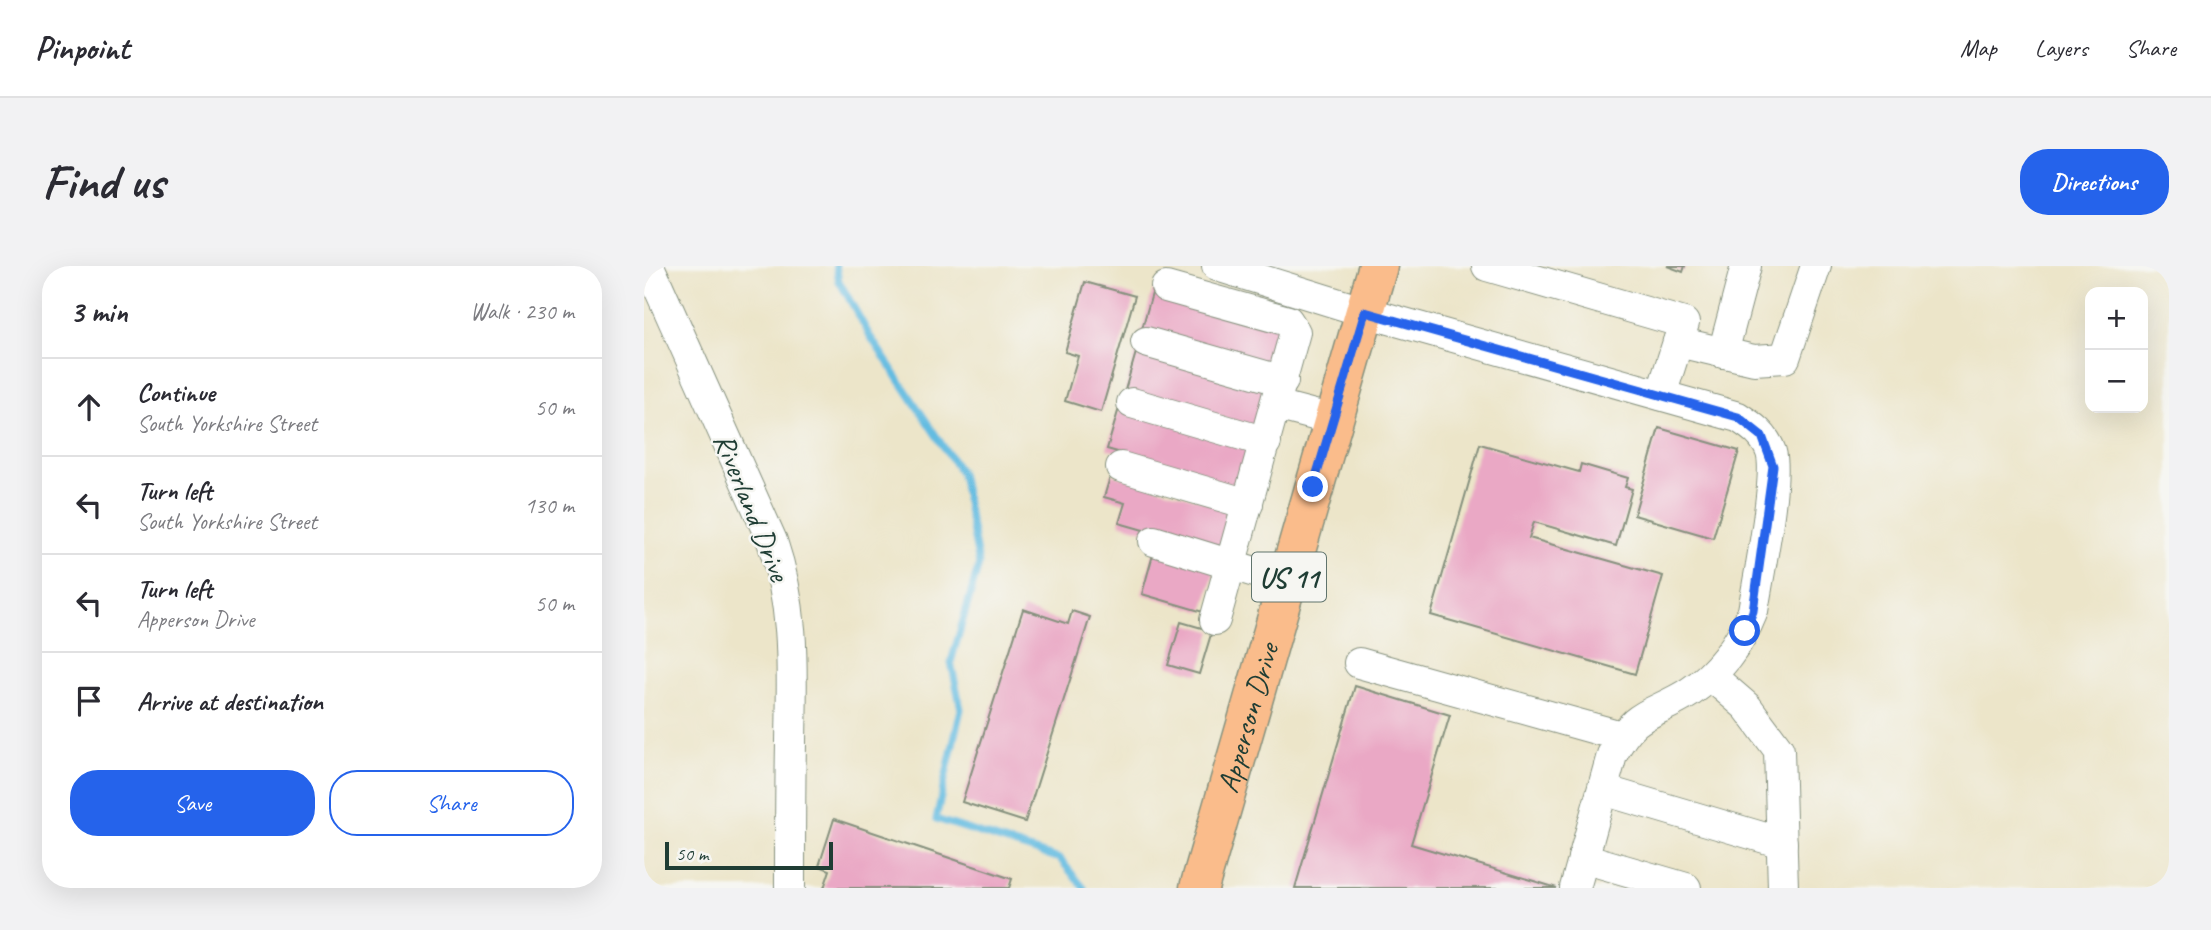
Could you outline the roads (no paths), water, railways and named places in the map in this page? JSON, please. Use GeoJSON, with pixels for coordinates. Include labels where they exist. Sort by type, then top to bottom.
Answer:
{"type":"FeatureCollection","features":[{"type":"Feature","properties":{"kind":"main road","name":"Apperson Drive"},"geometry":{"type":"LineString","coordinates":[[1199,888],[1378,266]]}},
{"type":"Feature","properties":{"kind":"street","name":"Riverland Drive"},"geometry":{"type":"LineString","coordinates":[[649,266],[772,541],[783,575],[790,611],[792,663],[790,888]]}},
{"type":"Feature","properties":{"kind":"street"},"geometry":{"type":"LineString","coordinates":[[1217,266],[1265,273],[1365,312],[1738,417],[1762,436],[1772,459],[1773,477],[1753,611],[1730,656],[1711,676],[1689,693],[1649,711],[1621,736],[1612,755],[1574,888]]}},
{"type":"Feature","properties":{"kind":"street"},"geometry":{"type":"LineString","coordinates":[[1487,266],[1684,323],[1661,395]]}},
{"type":"Feature","properties":{"kind":"street"},"geometry":{"type":"LineString","coordinates":[[1723,353],[1746,266]]}},
{"type":"Feature","properties":{"kind":"street"},"geometry":{"type":"LineString","coordinates":[[1678,342],[1754,360],[1784,358],[1816,266]]}},
{"type":"Feature","properties":{"kind":"street"},"geometry":{"type":"LineString","coordinates":[[1166,287],[1288,321],[1295,332],[1215,620]]}},
{"type":"Feature","properties":{"kind":"street"},"geometry":{"type":"LineString","coordinates":[[1146,342],[1279,393],[1333,420]]}},
{"type":"Feature","properties":{"kind":"street"},"geometry":{"type":"LineString","coordinates":[[1132,403],[1266,442]]}},
{"type":"Feature","properties":{"kind":"street"},"geometry":{"type":"LineString","coordinates":[[1121,467],[1248,504]]}},
{"type":"Feature","properties":{"kind":"street"},"geometry":{"type":"LineString","coordinates":[[1154,541],[1287,582]]}},
{"type":"Feature","properties":{"kind":"street"},"geometry":{"type":"LineString","coordinates":[[1359,663],[1621,736]]}},
{"type":"Feature","properties":{"kind":"street"},"geometry":{"type":"LineString","coordinates":[[1711,676],[1747,707],[1779,750],[1783,888]]}},
{"type":"Feature","properties":{"kind":"street"},"geometry":{"type":"LineString","coordinates":[[1603,790],[1782,843]]}},
{"type":"Feature","properties":{"kind":"street"},"geometry":{"type":"LineString","coordinates":[[1583,858],[1686,888]]}},
{"type":"Feature","properties":{"kind":"waterway"},"geometry":{"type":"LineString","coordinates":[[836,266],[839,281],[870,336],[961,473],[979,564],[951,662],[961,709],[936,819],[1060,859],[1084,888]]}}]}
